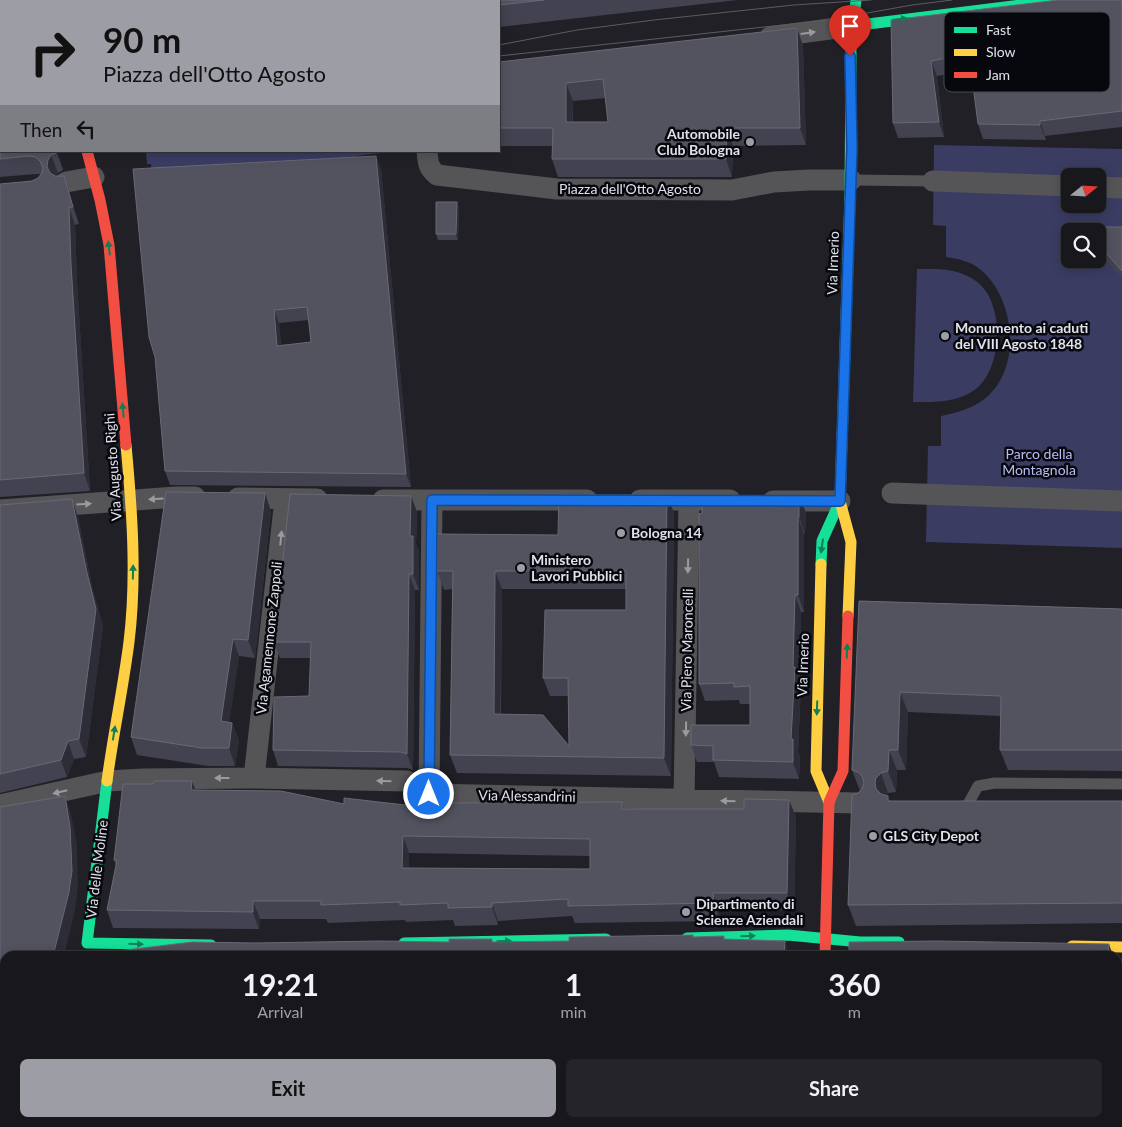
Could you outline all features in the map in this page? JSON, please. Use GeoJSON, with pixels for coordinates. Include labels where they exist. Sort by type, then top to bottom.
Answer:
{"type":"FeatureCollection","features":[{"type":"Feature","properties":{"kind":"street","name":"Via Irnerio"},"geometry":{"type":"LineString","coordinates":[[825,951],[829,802],[843,772],[851,542],[840,501],[851,180],[850,56],[856,0]]}},
{"type":"Feature","properties":{"kind":"street"},"geometry":{"type":"LineString","coordinates":[[959,12],[1061,0]]}},
{"type":"Feature","properties":{"kind":"street"},"geometry":{"type":"LineString","coordinates":[[751,39],[944,14]]}},
{"type":"Feature","properties":{"kind":"street","name":"Via Augusto Righi"},"geometry":{"type":"LineString","coordinates":[[87,152],[109,245],[133,538],[132,608],[129,642],[108,782]]}},
{"type":"Feature","properties":{"kind":"street","name":"Piazza dell'Otto Agosto"},"geometry":{"type":"LineString","coordinates":[[427,152],[428,164],[431,171],[437,175],[548,188],[732,190],[774,182],[851,180]]}},
{"type":"Feature","properties":{"kind":"street"},"geometry":{"type":"LineString","coordinates":[[66,182],[94,177]]}},
{"type":"Feature","properties":{"kind":"street"},"geometry":{"type":"LineString","coordinates":[[933,182],[1061,186]]}},
{"type":"Feature","properties":{"kind":"street"},"geometry":{"type":"LineString","coordinates":[[1106,187],[1122,188]]}},
{"type":"Feature","properties":{"kind":"street"},"geometry":{"type":"LineString","coordinates":[[892,493],[1122,501]]}},
{"type":"Feature","properties":{"kind":"street"},"geometry":{"type":"LineString","coordinates":[[0,510],[176,497],[334,499]]}},
{"type":"Feature","properties":{"kind":"street","name":"Via Agamennone Zappoli"},"geometry":{"type":"LineString","coordinates":[[254,778],[285,499]]}},
{"type":"Feature","properties":{"kind":"street"},"geometry":{"type":"LineString","coordinates":[[364,500],[840,501]]}},
{"type":"Feature","properties":{"kind":"street"},"geometry":{"type":"LineString","coordinates":[[429,794],[432,500]]}},
{"type":"Feature","properties":{"kind":"street","name":"Via Piero Maroncelli"},"geometry":{"type":"LineString","coordinates":[[684,800],[689,500]]}},
{"type":"Feature","properties":{"kind":"street","name":"Via Irnerio"},"geometry":{"type":"LineString","coordinates":[[829,802],[816,771],[821,559],[822,541],[840,501]]}},
{"type":"Feature","properties":{"kind":"street","name":"Via Alessandrini"},"geometry":{"type":"LineString","coordinates":[[0,805],[108,782],[143,779],[254,778],[407,781],[429,794],[859,803]]}},
{"type":"Feature","properties":{"kind":"street","name":"Via delle Moline"},"geometry":{"type":"LineString","coordinates":[[84,950],[108,782]]}},
{"type":"Feature","properties":{"kind":"street"},"geometry":{"type":"LineString","coordinates":[[672,938],[788,935],[825,939],[915,943]]}},
{"type":"Feature","properties":{"kind":"street"},"geometry":{"type":"LineString","coordinates":[[391,943],[615,939]]}},
{"type":"Feature","properties":{"kind":"street"},"geometry":{"type":"LineString","coordinates":[[84,950],[224,945]]}},
{"type":"Feature","properties":{"kind":"street"},"geometry":{"type":"LineString","coordinates":[[1058,946],[1122,946]]}},
{"type":"Feature","properties":{"kind":"lane"},"geometry":{"type":"LineString","coordinates":[[851,180],[933,182]]}},
{"type":"Feature","properties":{"kind":"lane"},"geometry":{"type":"LineString","coordinates":[[969,804],[978,786],[994,783],[1122,784]]}},
{"type":"Feature","properties":{"kind":"green space","name":"Parco della Montagnola"},"geometry":{"type":"Polygon","coordinates":[[[934,145],[1122,149],[1122,548],[926,542],[928,446],[941,446],[941,416],[959,412],[987,397],[998,384],[1006,368],[1009,351],[1010,333],[1007,315],[1001,298],[992,283],[973,264],[946,257],[946,226],[933,225],[934,145]]]}},
{"type":"Feature","properties":{"kind":"green space"},"geometry":{"type":"Polygon","coordinates":[[[146,152],[380,153],[356,156],[357,170],[152,182],[151,164],[147,164],[146,152]]]}},
{"type":"Feature","properties":{"kind":"green space"},"geometry":{"type":"Polygon","coordinates":[[[917,269],[955,271],[969,277],[986,291],[992,304],[996,320],[997,337],[990,369],[983,382],[973,391],[959,398],[944,401],[913,402],[917,269]]]}},
{"type":"Feature","properties":{"kind":"building"},"geometry":{"type":"Polygon","coordinates":[[[500,0],[544,0],[500,5],[500,0]]]}},
{"type":"Feature","properties":{"kind":"building"},"geometry":{"type":"Polygon","coordinates":[[[1058,0],[1122,0],[1122,111],[1040,121],[1040,125],[978,124],[974,92],[1110,92],[1110,12],[958,12],[1058,0]]]}},
{"type":"Feature","properties":{"kind":"building"},"geometry":{"type":"Polygon","coordinates":[[[944,14],[944,59],[931,61],[939,122],[893,123],[891,20],[944,14]]]}},
{"type":"Feature","properties":{"kind":"building"},"geometry":{"type":"Polygon","coordinates":[[[797,28],[800,128],[727,128],[726,159],[552,159],[553,128],[500,128],[500,62],[797,28]],[[603,79],[566,83],[566,122],[608,122],[603,79]]]}},
{"type":"Feature","properties":{"kind":"building"},"geometry":{"type":"Polygon","coordinates":[[[0,152],[56,152],[48,160],[47,167],[50,173],[55,176],[64,176],[73,207],[69,207],[71,264],[84,473],[0,480],[0,184],[32,181],[38,178],[43,168],[40,161],[35,157],[0,159],[0,152]]]}},
{"type":"Feature","properties":{"kind":"building"},"geometry":{"type":"Polygon","coordinates":[[[376,156],[406,474],[165,471],[155,357],[149,337],[133,169],[376,156]],[[307,307],[274,310],[277,346],[311,342],[307,307]]]}},
{"type":"Feature","properties":{"kind":"building"},"geometry":{"type":"Polygon","coordinates":[[[436,202],[457,202],[456,234],[436,234],[436,202]]]}},
{"type":"Feature","properties":{"kind":"building"},"geometry":{"type":"Polygon","coordinates":[[[1106,227],[1122,227],[1122,271],[1106,253],[1106,227]]]}},
{"type":"Feature","properties":{"kind":"building"},"geometry":{"type":"Polygon","coordinates":[[[166,492],[265,493],[248,640],[233,639],[221,721],[232,723],[229,748],[202,748],[131,737],[166,492]]]}},
{"type":"Feature","properties":{"kind":"building"},"geometry":{"type":"Polygon","coordinates":[[[290,494],[411,496],[410,536],[413,536],[413,574],[409,574],[407,754],[401,752],[273,750],[274,697],[309,696],[311,642],[274,642],[290,494]]]}},
{"type":"Feature","properties":{"kind":"building"},"geometry":{"type":"Polygon","coordinates":[[[559,495],[667,495],[664,758],[450,755],[453,571],[437,571],[437,534],[558,535],[559,495]],[[495,571],[494,714],[543,715],[569,746],[568,678],[543,678],[545,610],[626,610],[626,571],[495,571]]]}},
{"type":"Feature","properties":{"kind":"building"},"geometry":{"type":"Polygon","coordinates":[[[704,496],[799,496],[798,595],[795,595],[793,667],[795,667],[791,739],[793,739],[793,762],[713,760],[713,746],[691,745],[691,725],[750,725],[750,686],[734,687],[734,683],[699,684],[699,514],[702,513],[702,499],[704,496]]]}},
{"type":"Feature","properties":{"kind":"building"},"geometry":{"type":"Polygon","coordinates":[[[72,499],[96,609],[79,739],[68,741],[61,760],[0,774],[0,505],[72,499]]]}},
{"type":"Feature","properties":{"kind":"building"},"geometry":{"type":"Polygon","coordinates":[[[859,601],[1122,609],[1122,750],[1000,750],[1001,696],[900,692],[898,750],[889,750],[888,771],[881,773],[876,778],[875,783],[876,789],[881,794],[888,796],[888,801],[1122,801],[1122,903],[848,905],[852,795],[862,789],[864,783],[862,776],[852,770],[859,601]]]}},
{"type":"Feature","properties":{"kind":"building"},"geometry":{"type":"Polygon","coordinates":[[[154,781],[192,781],[191,790],[281,791],[344,804],[344,798],[449,810],[449,803],[622,802],[622,809],[744,809],[744,799],[789,800],[787,893],[713,893],[714,903],[568,906],[568,899],[492,903],[492,907],[448,908],[448,903],[400,905],[400,902],[321,905],[321,901],[253,901],[253,912],[107,910],[117,860],[114,860],[123,784],[153,784],[154,781]],[[403,836],[402,868],[590,869],[590,839],[403,836]]]}},
{"type":"Feature","properties":{"kind":"building"},"geometry":{"type":"Polygon","coordinates":[[[65,796],[70,827],[72,871],[69,892],[54,951],[0,951],[0,807],[65,796]]]}},
{"type":"Feature","properties":{"kind":"building"},"geometry":{"type":"Polygon","coordinates":[[[693,935],[693,937],[724,936],[724,939],[785,941],[784,951],[118,951],[192,942],[449,942],[449,939],[492,939],[492,942],[569,941],[569,937],[693,935]]]}},
{"type":"Feature","properties":{"kind":"building"},"geometry":{"type":"Polygon","coordinates":[[[937,941],[1109,944],[1108,951],[849,951],[849,942],[937,941]]]}},
{"type":"Feature","properties":{"kind":"tram line"},"geometry":{"type":"LineString","coordinates":[[500,45],[577,30],[654,20],[794,5],[871,0]]}},
{"type":"Feature","properties":{"kind":"tram line"},"geometry":{"type":"LineString","coordinates":[[500,56],[828,20],[952,0]]}},
{"type":"Feature","properties":{"kind":"traffic: fast"},"geometry":{"type":"LineString","coordinates":[[850,198],[851,46],[856,0]]}},
{"type":"Feature","properties":{"kind":"traffic: fast"},"geometry":{"type":"LineString","coordinates":[[965,12],[1061,0]]}},
{"type":"Feature","properties":{"kind":"traffic: fast"},"geometry":{"type":"LineString","coordinates":[[852,26],[944,15]]}},
{"type":"Feature","properties":{"kind":"traffic: fast"},"geometry":{"type":"LineString","coordinates":[[821,564],[822,541],[840,501]]}},
{"type":"Feature","properties":{"kind":"traffic: fast"},"geometry":{"type":"LineString","coordinates":[[107,781],[87,943],[211,945]]}},
{"type":"Feature","properties":{"kind":"traffic: fast"},"geometry":{"type":"LineString","coordinates":[[687,938],[788,935],[860,942],[899,942]]}},
{"type":"Feature","properties":{"kind":"traffic: fast"},"geometry":{"type":"LineString","coordinates":[[404,943],[606,939]]}},
{"type":"Feature","properties":{"kind":"traffic: slow"},"geometry":{"type":"LineString","coordinates":[[848,616],[851,542],[840,501],[850,198]]}},
{"type":"Feature","properties":{"kind":"traffic: slow"},"geometry":{"type":"LineString","coordinates":[[107,781],[127,660],[133,593],[133,544],[126,445]]}},
{"type":"Feature","properties":{"kind":"traffic: slow"},"geometry":{"type":"LineString","coordinates":[[821,564],[816,771],[829,802]]}},
{"type":"Feature","properties":{"kind":"traffic: slow"},"geometry":{"type":"LineString","coordinates":[[1072,946],[1122,947]]}},
{"type":"Feature","properties":{"kind":"traffic: jam"},"geometry":{"type":"LineString","coordinates":[[87,152],[109,245],[126,445]]}},
{"type":"Feature","properties":{"kind":"traffic: jam"},"geometry":{"type":"LineString","coordinates":[[825,951],[829,802],[843,771],[848,616]]}},
{"type":"Feature","properties":{"kind":"place","name":"Automobile Club Bologna"},"geometry":{"type":"Point","coordinates":[750,142]}},
{"type":"Feature","properties":{"kind":"place","name":"Monumento ai caduti del VIII Agosto 1848"},"geometry":{"type":"Point","coordinates":[945,336]}},
{"type":"Feature","properties":{"kind":"place","name":"Bologna 14"},"geometry":{"type":"Point","coordinates":[621,533]}},
{"type":"Feature","properties":{"kind":"place","name":"Ministero Lavori Pubblici"},"geometry":{"type":"Point","coordinates":[521,568]}},
{"type":"Feature","properties":{"kind":"place","name":"GLS City Depot"},"geometry":{"type":"Point","coordinates":[873,836]}},
{"type":"Feature","properties":{"kind":"place","name":"Dipartimento di Scienze Aziendali"},"geometry":{"type":"Point","coordinates":[686,912]}},
{"type":"Feature","properties":{"kind":"route"},"geometry":{"type":"LineString","coordinates":[[429,794],[432,500],[840,501],[852,148],[850,56]]}}]}
